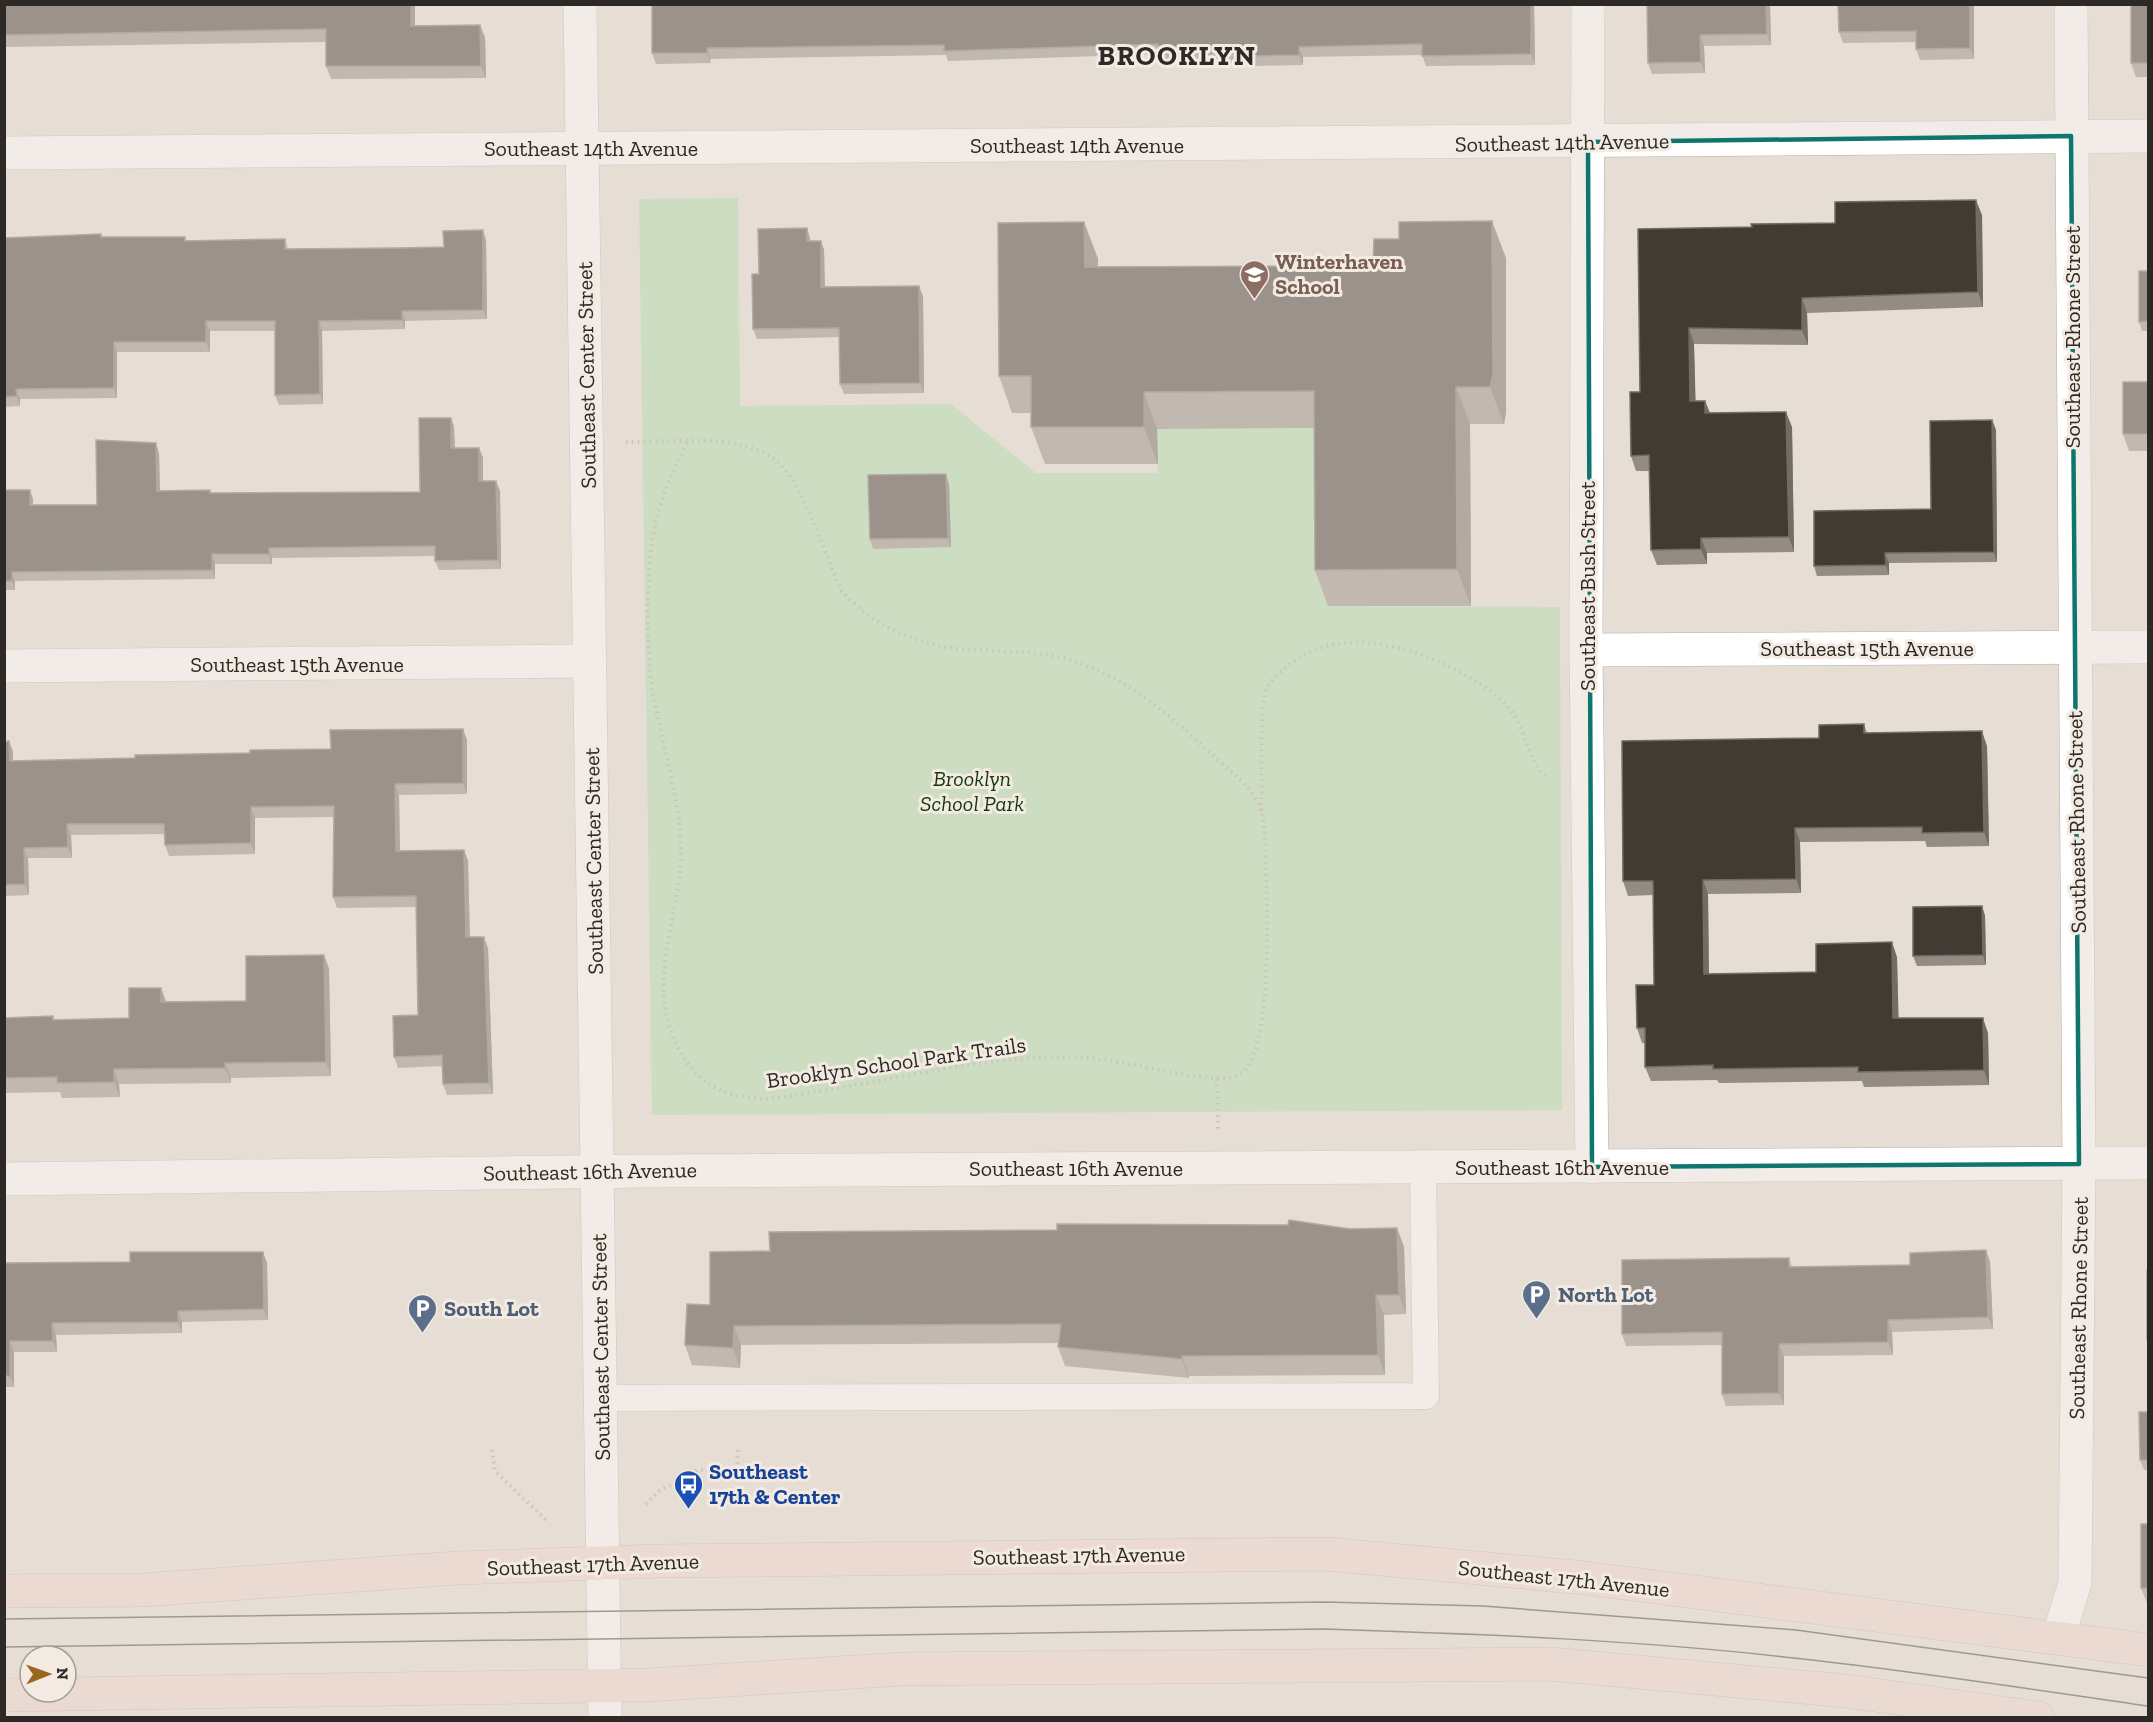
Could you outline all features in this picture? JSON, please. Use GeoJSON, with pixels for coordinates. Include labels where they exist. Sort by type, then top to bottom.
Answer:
{"type":"FeatureCollection","features":[{"type":"Feature","properties":{"kind":"street","name":"Southeast Center Street"},"geometry":{"type":"LineString","coordinates":[[580,4],[605,1702]]}},
{"type":"Feature","properties":{"kind":"street","name":"Southeast Bush Street"},"geometry":{"type":"LineString","coordinates":[[1588,4],[1586,650],[1592,1167]]}},
{"type":"Feature","properties":{"kind":"street","name":"Southeast Rhone Street"},"geometry":{"type":"LineString","coordinates":[[2058,1638],[2075,1583],[2079,1164],[2071,4]]}},
{"type":"Feature","properties":{"kind":"street","name":"Southeast 14th Avenue"},"geometry":{"type":"LineString","coordinates":[[4,153],[2148,136]]}},
{"type":"Feature","properties":{"kind":"street","name":"Southeast 15th Avenue"},"geometry":{"type":"LineString","coordinates":[[1586,650],[2148,647]]}},
{"type":"Feature","properties":{"kind":"street","name":"Southeast 15th Avenue"},"geometry":{"type":"LineString","coordinates":[[4,666],[590,661]]}},
{"type":"Feature","properties":{"kind":"street","name":"Southeast 16th Avenue"},"geometry":{"type":"LineString","coordinates":[[4,1179],[597,1171],[2148,1164]]}},
{"type":"Feature","properties":{"kind":"street","name":"Southeast 17th Avenue"},"geometry":{"type":"LineString","coordinates":[[4,1591],[143,1590],[458,1568],[603,1563],[1119,1554],[1327,1554],[1585,1578],[2148,1650]]}},
{"type":"Feature","properties":{"kind":"street"},"geometry":{"type":"LineString","coordinates":[[4,1695],[605,1702],[902,1670],[1550,1664],[1835,1690],[2038,1718]]}},
{"type":"Feature","properties":{"kind":"lane"},"geometry":{"type":"LineString","coordinates":[[601,1398],[1426,1396],[1423,1167]]}},
{"type":"Feature","properties":{"kind":"path","name":"Brooklyn School Park Trails"},"geometry":{"type":"LineString","coordinates":[[587,441],[723,442],[750,447],[779,464],[802,496],[842,591],[850,601],[877,621],[892,630],[931,643],[960,649],[1035,653],[1063,658],[1115,677],[1187,730],[1233,773],[1252,794],[1261,811]]}},
{"type":"Feature","properties":{"kind":"path","name":"Brooklyn School Park Trails"},"geometry":{"type":"LineString","coordinates":[[687,442],[668,481],[653,538],[649,658],[653,694],[674,783],[680,833],[680,880],[664,981],[664,1004],[670,1029],[678,1048],[698,1077],[722,1092],[739,1098],[771,1099],[975,1063],[1057,1056],[1137,1064],[1217,1079],[1239,1075],[1252,1062],[1264,1018],[1266,909],[1265,839],[1261,811],[1263,707],[1269,685],[1299,658],[1333,644],[1379,644],[1437,661],[1455,671],[1500,699],[1517,717],[1538,771],[1548,778],[1588,786]]}},
{"type":"Feature","properties":{"kind":"path"},"geometry":{"type":"LineString","coordinates":[[1217,1079],[1219,1168]]}},
{"type":"Feature","properties":{"kind":"path"},"geometry":{"type":"LineString","coordinates":[[646,1504],[659,1491],[697,1470],[737,1470],[738,1449]]}},
{"type":"Feature","properties":{"kind":"path"},"geometry":{"type":"LineString","coordinates":[[492,1450],[495,1471],[546,1520]]}},
{"type":"Feature","properties":{"kind":"highlighted area"},"geometry":{"type":"Polygon","coordinates":[[[2071,136],[2079,1164],[1592,1167],[1588,142],[2071,136]]]}},
{"type":"Feature","properties":{"kind":"green space","name":"Brooklyn School Park"},"geometry":{"type":"Polygon","coordinates":[[[738,198],[740,406],[951,404],[1036,473],[1158,473],[1157,429],[1325,428],[1328,606],[1560,607],[1562,1110],[652,1115],[639,199],[738,198]]]}},
{"type":"Feature","properties":{"kind":"building"},"geometry":{"type":"Polygon","coordinates":[[[4,4],[411,4],[411,26],[480,25],[481,66],[326,66],[326,29],[4,35],[4,4]]]}},
{"type":"Feature","properties":{"kind":"building"},"geometry":{"type":"Polygon","coordinates":[[[652,4],[1531,4],[1531,54],[1422,56],[1422,44],[1299,47],[1299,55],[1249,56],[1249,53],[1159,54],[1158,44],[944,51],[944,45],[707,48],[707,53],[652,53],[652,4]]]}},
{"type":"Feature","properties":{"kind":"building"},"geometry":{"type":"Polygon","coordinates":[[[1647,4],[1766,4],[1767,34],[1700,35],[1701,62],[1648,63],[1647,4]]]}},
{"type":"Feature","properties":{"kind":"building"},"geometry":{"type":"Polygon","coordinates":[[[1838,4],[1970,4],[1970,48],[1916,49],[1916,31],[1839,32],[1838,4]]]}},
{"type":"Feature","properties":{"kind":"building"},"geometry":{"type":"Polygon","coordinates":[[[2131,4],[2148,4],[2148,63],[2131,63],[2131,4]]]}},
{"type":"Feature","properties":{"kind":"building"},"geometry":{"type":"Polygon","coordinates":[[[1976,200],[1978,292],[1802,298],[1802,330],[1689,328],[1690,401],[1705,401],[1705,413],[1786,412],[1789,537],[1701,538],[1701,549],[1651,550],[1649,455],[1631,456],[1630,392],[1640,392],[1638,229],[1835,223],[1835,202],[1976,200]]]}},
{"type":"Feature","properties":{"kind":"building"},"geometry":{"type":"Polygon","coordinates":[[[1492,221],[1493,375],[1490,387],[1456,387],[1457,569],[1315,570],[1314,391],[1144,392],[1144,427],[1031,427],[1031,376],[999,376],[998,223],[1084,222],[1085,267],[1373,266],[1374,239],[1399,239],[1399,222],[1492,221]]]}},
{"type":"Feature","properties":{"kind":"building"},"geometry":{"type":"Polygon","coordinates":[[[807,228],[807,241],[821,241],[821,287],[919,286],[920,383],[840,384],[839,328],[753,329],[752,274],[759,274],[758,229],[807,228]]]}},
{"type":"Feature","properties":{"kind":"building"},"geometry":{"type":"Polygon","coordinates":[[[483,230],[483,310],[402,311],[402,320],[319,321],[320,394],[275,395],[275,321],[206,321],[206,342],[114,342],[114,388],[16,389],[17,396],[4,397],[4,238],[101,234],[101,237],[185,237],[185,241],[285,239],[285,249],[401,248],[444,247],[443,231],[483,230]]]}},
{"type":"Feature","properties":{"kind":"building"},"geometry":{"type":"Polygon","coordinates":[[[2139,271],[2148,271],[2148,321],[2139,322],[2139,271]]]}},
{"type":"Feature","properties":{"kind":"building"},"geometry":{"type":"Polygon","coordinates":[[[2123,382],[2148,382],[2148,434],[2123,434],[2123,382]]]}},
{"type":"Feature","properties":{"kind":"building"},"geometry":{"type":"Polygon","coordinates":[[[419,418],[451,418],[451,448],[479,448],[479,481],[496,481],[498,560],[435,561],[435,546],[269,548],[269,554],[212,554],[212,570],[12,572],[12,581],[4,581],[4,490],[30,490],[30,505],[97,505],[96,440],[156,443],[157,491],[420,492],[419,418]]]}},
{"type":"Feature","properties":{"kind":"building"},"geometry":{"type":"Polygon","coordinates":[[[1992,420],[1994,552],[1885,553],[1886,565],[1814,566],[1814,511],[1931,509],[1930,421],[1992,420]]]}},
{"type":"Feature","properties":{"kind":"building"},"geometry":{"type":"Polygon","coordinates":[[[946,474],[948,538],[870,539],[868,475],[946,474]]]}},
{"type":"Feature","properties":{"kind":"building"},"geometry":{"type":"Polygon","coordinates":[[[1864,724],[1864,733],[1982,731],[1984,832],[1922,833],[1922,827],[1795,828],[1796,879],[1703,880],[1704,974],[1816,972],[1816,944],[1892,942],[1893,1018],[1983,1018],[1984,1070],[1858,1072],[1858,1067],[1713,1069],[1713,1065],[1645,1067],[1645,1028],[1637,1028],[1636,985],[1654,985],[1653,881],[1623,881],[1622,741],[1819,738],[1819,725],[1864,724]]]}},
{"type":"Feature","properties":{"kind":"building"},"geometry":{"type":"Polygon","coordinates":[[[463,729],[463,783],[395,784],[396,851],[464,850],[466,937],[484,937],[489,1083],[443,1084],[442,1055],[394,1057],[393,1016],[418,1015],[416,896],[333,897],[334,806],[251,807],[251,843],[165,845],[164,824],[67,824],[68,847],[24,848],[25,884],[4,885],[4,742],[9,741],[10,761],[135,758],[135,755],[331,749],[330,730],[463,729]]]}},
{"type":"Feature","properties":{"kind":"building"},"geometry":{"type":"Polygon","coordinates":[[[1982,906],[1983,955],[1913,956],[1913,907],[1982,906]]]}},
{"type":"Feature","properties":{"kind":"building"},"geometry":{"type":"Polygon","coordinates":[[[324,955],[326,1062],[225,1063],[225,1068],[114,1069],[114,1082],[57,1083],[57,1077],[4,1078],[4,1018],[53,1016],[53,1020],[129,1018],[129,988],[161,988],[161,1002],[246,1001],[246,956],[324,955]]]}},
{"type":"Feature","properties":{"kind":"building"},"geometry":{"type":"Polygon","coordinates":[[[1289,1220],[1350,1229],[1397,1228],[1399,1295],[1376,1295],[1378,1355],[1182,1356],[1182,1359],[1058,1347],[1061,1324],[734,1326],[733,1348],[685,1345],[687,1304],[710,1305],[710,1252],[770,1251],[769,1232],[1057,1230],[1057,1224],[1288,1225],[1289,1220]]]}},
{"type":"Feature","properties":{"kind":"building"},"geometry":{"type":"Polygon","coordinates":[[[1986,1250],[1988,1317],[1888,1320],[1888,1342],[1779,1344],[1779,1393],[1722,1394],[1722,1332],[1622,1334],[1622,1260],[1789,1258],[1789,1267],[1910,1265],[1910,1253],[1986,1250]]]}},
{"type":"Feature","properties":{"kind":"building"},"geometry":{"type":"Polygon","coordinates":[[[130,1252],[263,1252],[264,1309],[178,1311],[178,1322],[52,1323],[53,1341],[10,1341],[10,1376],[4,1376],[4,1263],[130,1262],[130,1252]]]}},
{"type":"Feature","properties":{"kind":"building"},"geometry":{"type":"Polygon","coordinates":[[[2148,1270],[2148,1340],[2147,1340],[2148,1270]]]}},
{"type":"Feature","properties":{"kind":"building"},"geometry":{"type":"Polygon","coordinates":[[[2139,1412],[2148,1412],[2148,1460],[2140,1460],[2139,1412]]]}},
{"type":"Feature","properties":{"kind":"building"},"geometry":{"type":"Polygon","coordinates":[[[2141,1524],[2148,1524],[2148,1588],[2141,1588],[2141,1524]]]}},
{"type":"Feature","properties":{"kind":"tram line"},"geometry":{"type":"LineString","coordinates":[[4,1619],[1325,1602],[1483,1606],[1796,1630],[2148,1678]]}},
{"type":"Feature","properties":{"kind":"tram line"},"geometry":{"type":"LineString","coordinates":[[4,1647],[1324,1629],[1559,1639],[1735,1652],[1927,1674],[2148,1706]]}},
{"type":"Feature","properties":{"kind":"place","name":"Winterhaven School"},"geometry":{"type":"Point","coordinates":[1254,300]}},
{"type":"Feature","properties":{"kind":"place","name":"North Lot"},"geometry":{"type":"Point","coordinates":[1537,1320]}},
{"type":"Feature","properties":{"kind":"place","name":"South Lot"},"geometry":{"type":"Point","coordinates":[423,1334]}},
{"type":"Feature","properties":{"kind":"place","name":"Southeast 17th & Center"},"geometry":{"type":"Point","coordinates":[688,1510]}},
{"type":"Feature","properties":{"kind":"district","name":"BROOKLYN"},"geometry":{"type":"Point","coordinates":[1177,55]}}]}
